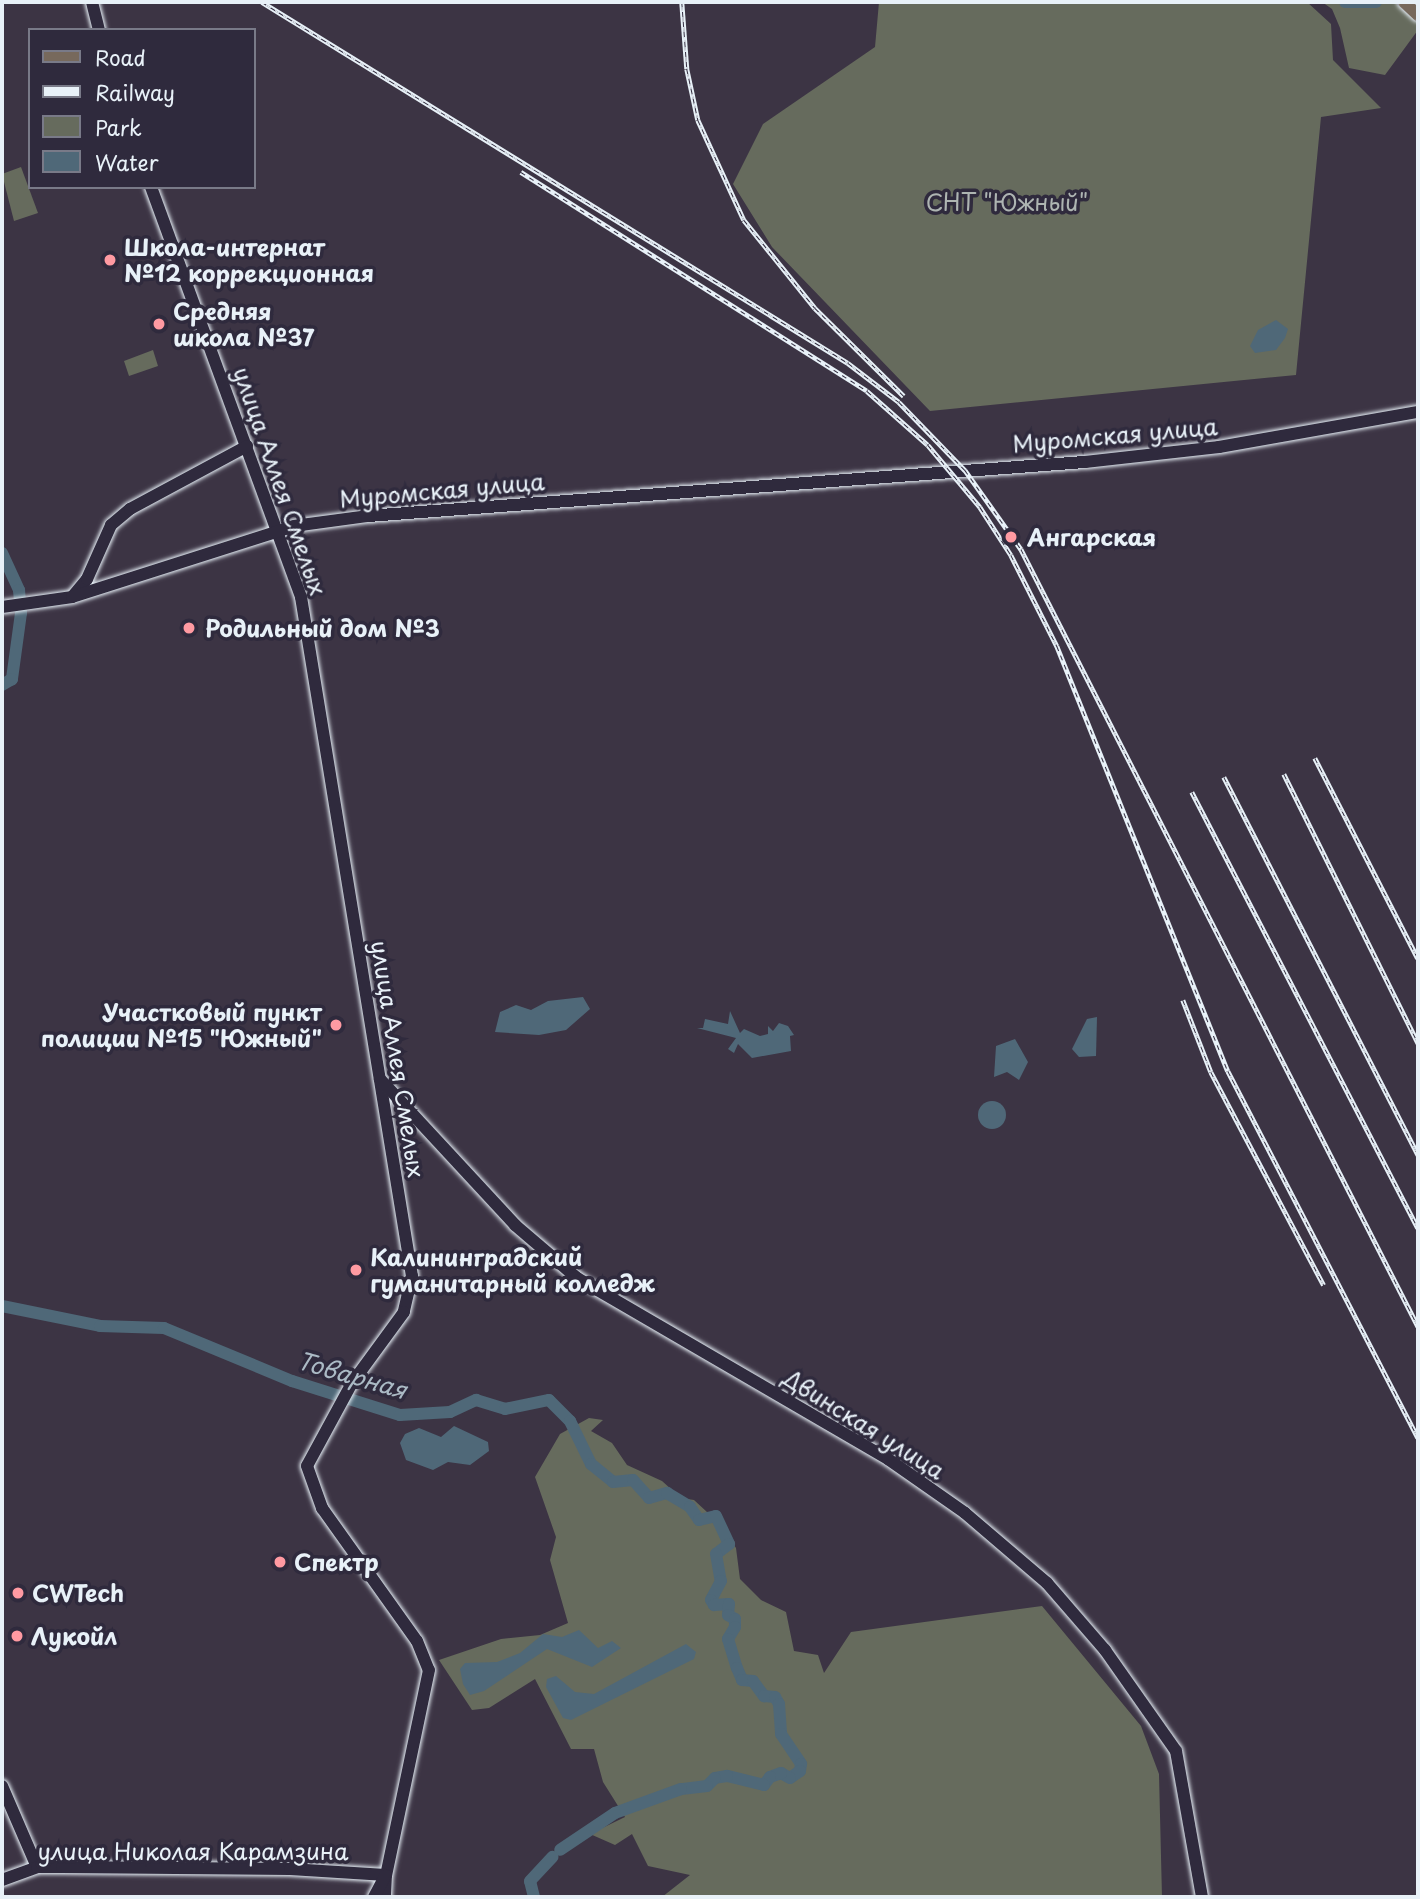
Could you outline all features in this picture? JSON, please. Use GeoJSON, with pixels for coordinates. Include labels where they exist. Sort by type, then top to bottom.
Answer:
{"type":"FeatureCollection","features":[{"type":"Feature","properties":{"kind":"main road"},"geometry":{"type":"LineString","coordinates":[[92,2],[98,28]]}},
{"type":"Feature","properties":{"kind":"main road"},"geometry":{"type":"LineString","coordinates":[[1404,2],[1418,15]]}},
{"type":"Feature","properties":{"kind":"main road","name":"улица Аллея Смелых"},"geometry":{"type":"LineString","coordinates":[[152,189],[280,533],[303,610],[380,1078],[411,1293],[398,1322],[344,1398],[312,1452],[307,1466],[322,1508],[417,1641],[429,1670],[386,1875],[385,1897]]}},
{"type":"Feature","properties":{"kind":"main road","name":"Муромская улица"},"geometry":{"type":"LineString","coordinates":[[4,607],[29,606],[72,597],[222,547],[280,533],[294,526],[382,514],[814,483],[1219,447],[1418,412]]}},
{"type":"Feature","properties":{"kind":"main road"},"geometry":{"type":"LineString","coordinates":[[72,597],[87,579],[111,525],[131,509],[247,446]]}},
{"type":"Feature","properties":{"kind":"main road"},"geometry":{"type":"LineString","coordinates":[[87,579],[98,588]]}},
{"type":"Feature","properties":{"kind":"main road","name":"Двинская улица"},"geometry":{"type":"LineString","coordinates":[[380,1078],[515,1225],[577,1278],[888,1459],[965,1513],[1047,1583],[1105,1650],[1176,1751],[1202,1897]]}},
{"type":"Feature","properties":{"kind":"main road"},"geometry":{"type":"LineString","coordinates":[[2,1786],[37,1867]]}},
{"type":"Feature","properties":{"kind":"main road","name":"улица Николая Карамзина"},"geometry":{"type":"LineString","coordinates":[[2,1880],[37,1867],[290,1869],[386,1875]]}},
{"type":"Feature","properties":{"kind":"main road"},"geometry":{"type":"LineString","coordinates":[[374,1897],[386,1875]]}},
{"type":"Feature","properties":{"kind":"green space","name":"СНТ \"Южный\""},"geometry":{"type":"Polygon","coordinates":[[[879,2],[1307,2],[1331,24],[1333,60],[1381,108],[1321,117],[1296,375],[930,411],[772,247],[733,184],[763,124],[875,47],[879,2]]]}},
{"type":"Feature","properties":{"kind":"green space"},"geometry":{"type":"Polygon","coordinates":[[[1322,2],[1394,2],[1418,23],[1418,30],[1385,75],[1349,68],[1340,28],[1332,9],[1322,2]]]}},
{"type":"Feature","properties":{"kind":"green space"},"geometry":{"type":"Polygon","coordinates":[[[21,167],[38,213],[14,221],[2,174],[21,167]]]}},
{"type":"Feature","properties":{"kind":"green space"},"geometry":{"type":"Polygon","coordinates":[[[153,350],[158,366],[129,376],[124,361],[153,350]]]}},
{"type":"Feature","properties":{"kind":"green space"},"geometry":{"type":"Polygon","coordinates":[[[589,1418],[603,1420],[591,1431],[612,1443],[627,1465],[662,1481],[681,1498],[694,1500],[720,1524],[736,1548],[740,1579],[761,1600],[786,1612],[794,1651],[818,1655],[824,1673],[851,1632],[1042,1606],[1141,1726],[1159,1774],[1162,1897],[662,1897],[690,1875],[648,1866],[632,1834],[615,1845],[590,1834],[625,1817],[603,1782],[594,1749],[571,1749],[535,1679],[489,1708],[472,1710],[439,1660],[501,1639],[540,1635],[568,1623],[550,1560],[556,1537],[535,1477],[560,1434],[589,1418]]]}},
{"type":"Feature","properties":{"kind":"water"},"geometry":{"type":"Polygon","coordinates":[[[1276,320],[1288,329],[1285,338],[1276,350],[1255,353],[1250,346],[1258,330],[1276,320]]]}},
{"type":"Feature","properties":{"kind":"water"},"geometry":{"type":"Polygon","coordinates":[[[583,997],[590,1009],[566,1030],[539,1035],[495,1032],[500,1012],[516,1005],[531,1010],[548,1001],[583,997]]]}},
{"type":"Feature","properties":{"kind":"water"},"geometry":{"type":"Polygon","coordinates":[[[730,1011],[740,1033],[744,1029],[760,1036],[768,1034],[768,1026],[773,1031],[779,1023],[788,1026],[794,1035],[790,1036],[791,1051],[752,1058],[738,1044],[734,1053],[728,1049],[736,1038],[697,1028],[703,1028],[705,1019],[728,1024],[730,1011]]]}},
{"type":"Feature","properties":{"kind":"water"},"geometry":{"type":"Polygon","coordinates":[[[1097,1017],[1096,1056],[1079,1057],[1072,1049],[1087,1019],[1097,1017]]]}},
{"type":"Feature","properties":{"kind":"water"},"geometry":{"type":"Polygon","coordinates":[[[1015,1039],[1028,1062],[1019,1080],[1007,1072],[994,1077],[996,1046],[1015,1039]]]}},
{"type":"Feature","properties":{"kind":"water"},"geometry":{"type":"Polygon","coordinates":[[[992,1101],[1002,1105],[1006,1115],[1002,1125],[992,1129],[982,1125],[978,1115],[982,1105],[992,1101]]]}},
{"type":"Feature","properties":{"kind":"water"},"geometry":{"type":"Polygon","coordinates":[[[454,1426],[488,1442],[489,1451],[470,1465],[448,1462],[433,1470],[406,1460],[400,1443],[405,1434],[419,1428],[441,1437],[454,1426]]]}},
{"type":"Feature","properties":{"kind":"water"},"geometry":{"type":"Polygon","coordinates":[[[579,1630],[598,1648],[612,1641],[621,1648],[592,1667],[547,1649],[484,1691],[470,1695],[463,1684],[460,1669],[465,1663],[497,1662],[520,1653],[543,1634],[562,1637],[579,1630]]]}},
{"type":"Feature","properties":{"kind":"water"},"geometry":{"type":"Polygon","coordinates":[[[686,1644],[696,1652],[694,1659],[571,1720],[563,1718],[546,1687],[547,1679],[556,1676],[575,1692],[594,1694],[686,1644]]]}},
{"type":"Feature","properties":{"kind":"waterway"},"geometry":{"type":"LineString","coordinates":[[1345,2],[1376,2]]}},
{"type":"Feature","properties":{"kind":"waterway","name":"Товарная"},"geometry":{"type":"LineString","coordinates":[[2,553],[19,590],[21,613],[12,679],[2,685]]}},
{"type":"Feature","properties":{"kind":"waterway","name":"Товарная"},"geometry":{"type":"LineString","coordinates":[[2,1306],[100,1326],[164,1328],[292,1381],[400,1415],[450,1412],[476,1400],[505,1409],[549,1400],[570,1421],[591,1464],[613,1482],[633,1480],[649,1498],[667,1493],[690,1507],[699,1520],[716,1516],[729,1544],[716,1554],[721,1581],[711,1600],[714,1605],[729,1604],[728,1615],[735,1619],[735,1627],[728,1639],[742,1680],[753,1681],[764,1696],[775,1697],[779,1704],[781,1734],[801,1764],[800,1771],[790,1778],[781,1773],[770,1777],[764,1785],[727,1776],[715,1778],[707,1786],[681,1789],[615,1813],[560,1850]]}},
{"type":"Feature","properties":{"kind":"waterway","name":"Товарная"},"geometry":{"type":"LineString","coordinates":[[534,1897],[530,1881],[552,1857]]}},
{"type":"Feature","properties":{"kind":"railway"},"geometry":{"type":"LineString","coordinates":[[262,2],[848,363],[899,402],[965,470],[1021,549],[1418,1326]]}},
{"type":"Feature","properties":{"kind":"railway"},"geometry":{"type":"LineString","coordinates":[[682,2],[687,69],[698,120],[744,220],[815,308],[904,396]]}},
{"type":"Feature","properties":{"kind":"railway"},"geometry":{"type":"LineString","coordinates":[[521,172],[867,391],[928,445],[980,507],[1011,555],[1057,646],[1228,1071],[1418,1438]]}},
{"type":"Feature","properties":{"kind":"railway"},"geometry":{"type":"LineString","coordinates":[[1315,758],[1418,958]]}},
{"type":"Feature","properties":{"kind":"railway"},"geometry":{"type":"LineString","coordinates":[[1284,774],[1418,1043]]}},
{"type":"Feature","properties":{"kind":"railway"},"geometry":{"type":"LineString","coordinates":[[1224,777],[1418,1155]]}},
{"type":"Feature","properties":{"kind":"railway"},"geometry":{"type":"LineString","coordinates":[[1192,792],[1418,1228]]}},
{"type":"Feature","properties":{"kind":"railway"},"geometry":{"type":"LineString","coordinates":[[1183,1000],[1211,1072],[1324,1285]]}},
{"type":"Feature","properties":{"kind":"place","name":"Школа-интернат №12 коррекционная"},"geometry":{"type":"Point","coordinates":[110,260]}},
{"type":"Feature","properties":{"kind":"place","name":"Средняя школа №37"},"geometry":{"type":"Point","coordinates":[159,324]}},
{"type":"Feature","properties":{"kind":"place","name":"Ангарская"},"geometry":{"type":"Point","coordinates":[1011,537]}},
{"type":"Feature","properties":{"kind":"place","name":"Родильный дом №3"},"geometry":{"type":"Point","coordinates":[189,628]}},
{"type":"Feature","properties":{"kind":"place","name":"Участковый пункт полиции №15 \"Южный\""},"geometry":{"type":"Point","coordinates":[336,1025]}},
{"type":"Feature","properties":{"kind":"place","name":"Калининградский гуманитарный колледж"},"geometry":{"type":"Point","coordinates":[356,1270]}},
{"type":"Feature","properties":{"kind":"place","name":"Спектр"},"geometry":{"type":"Point","coordinates":[280,1562]}},
{"type":"Feature","properties":{"kind":"place","name":"CWTech"},"geometry":{"type":"Point","coordinates":[18,1593]}},
{"type":"Feature","properties":{"kind":"place","name":"Лукойл"},"geometry":{"type":"Point","coordinates":[17,1636]}}]}
